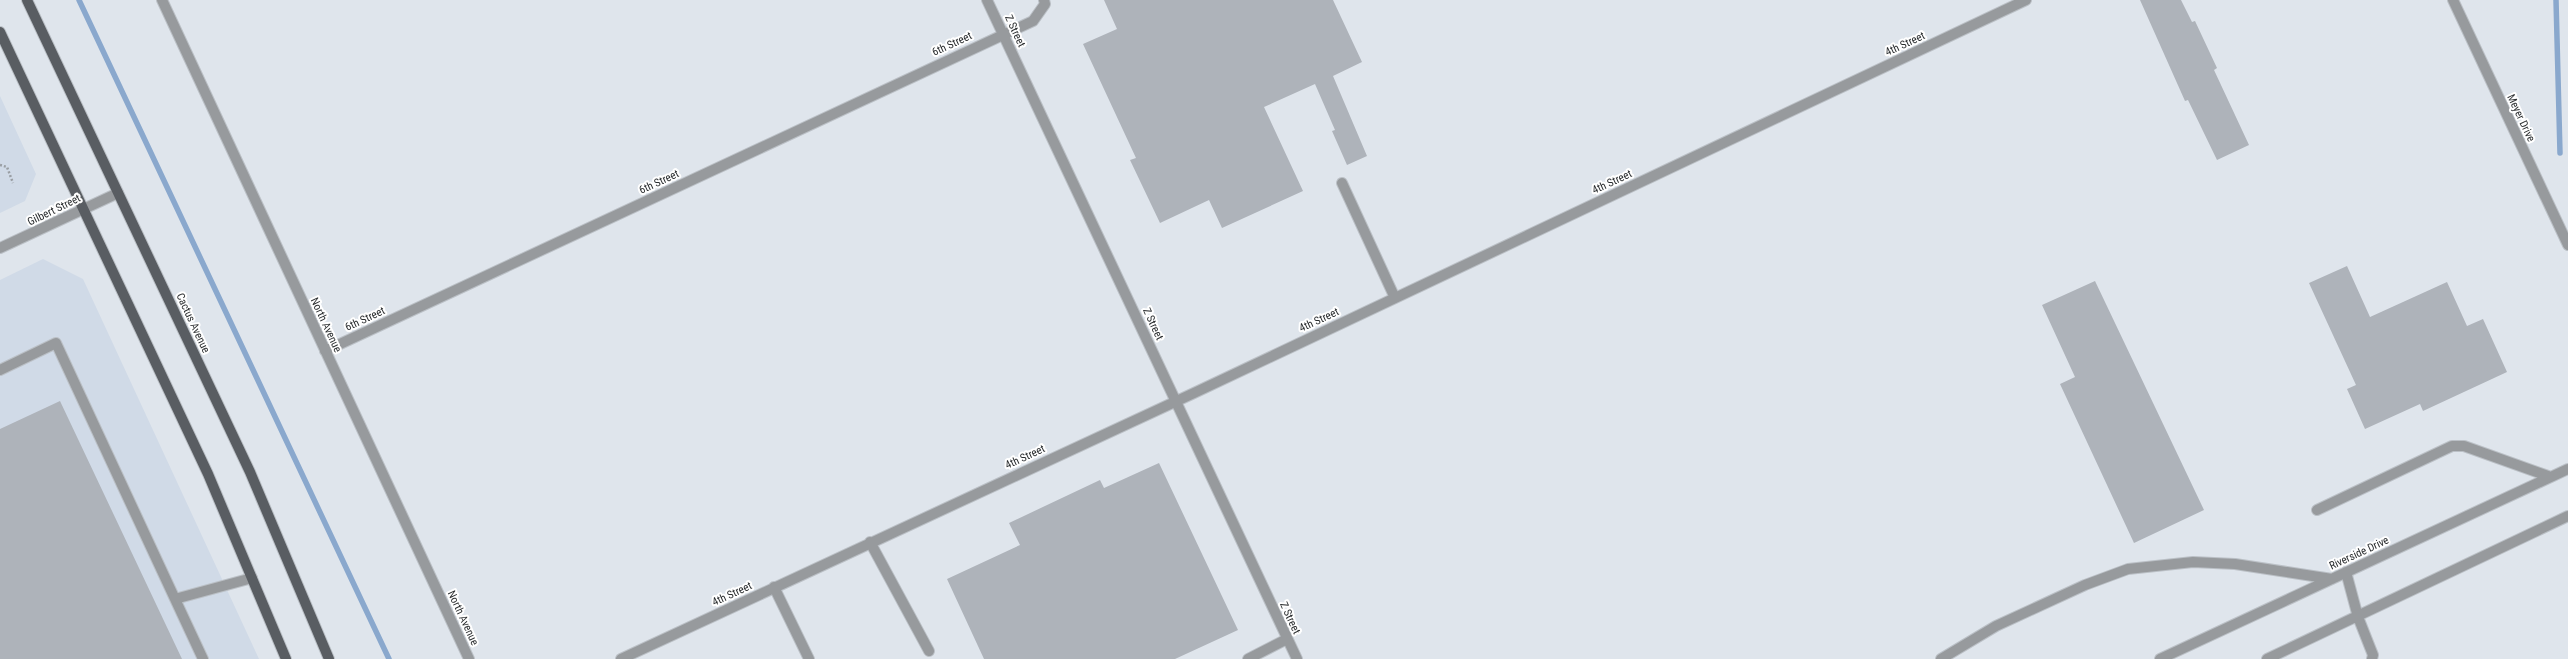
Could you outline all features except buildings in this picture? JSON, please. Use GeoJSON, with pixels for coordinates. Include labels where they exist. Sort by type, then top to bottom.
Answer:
{"type":"FeatureCollection","features":[{"type":"Feature","properties":{"kind":"main road","name":"Cactus Avenue"},"geometry":{"type":"LineString","coordinates":[[27,0],[250,472],[329,659]]}},
{"type":"Feature","properties":{"kind":"main road"},"geometry":{"type":"LineString","coordinates":[[0,32],[208,474],[286,659]]}},
{"type":"Feature","properties":{"kind":"street","name":"North Avenue"},"geometry":{"type":"LineString","coordinates":[[162,0],[469,659]]}},
{"type":"Feature","properties":{"kind":"street","name":"Z Street"},"geometry":{"type":"LineString","coordinates":[[987,0],[1297,659]]}},
{"type":"Feature","properties":{"kind":"street","name":"6th Street"},"geometry":{"type":"LineString","coordinates":[[325,351],[1033,21],[1045,4],[1044,0]]}},
{"type":"Feature","properties":{"kind":"street","name":"4th Street"},"geometry":{"type":"LineString","coordinates":[[621,659],[1395,298],[2026,0]]}},
{"type":"Feature","properties":{"kind":"street","name":"Meyer Drive"},"geometry":{"type":"LineString","coordinates":[[2453,0],[2568,245]]}},
{"type":"Feature","properties":{"kind":"street"},"geometry":{"type":"LineString","coordinates":[[1342,183],[1395,298]]}},
{"type":"Feature","properties":{"kind":"street","name":"Gilbert Street"},"geometry":{"type":"LineString","coordinates":[[0,248],[118,193]]}},
{"type":"Feature","properties":{"kind":"street"},"geometry":{"type":"LineString","coordinates":[[0,370],[56,343],[203,659]]}},
{"type":"Feature","properties":{"kind":"street"},"geometry":{"type":"LineString","coordinates":[[2316,510],[2452,446],[2464,446],[2548,476]]}},
{"type":"Feature","properties":{"kind":"street","name":"Riverside Drive"},"geometry":{"type":"LineString","coordinates":[[2160,659],[2548,476],[2568,469]]}},
{"type":"Feature","properties":{"kind":"street"},"geometry":{"type":"LineString","coordinates":[[2267,659],[2568,516]]}},
{"type":"Feature","properties":{"kind":"street"},"geometry":{"type":"LineString","coordinates":[[870,542],[929,651]]}},
{"type":"Feature","properties":{"kind":"street"},"geometry":{"type":"LineString","coordinates":[[1941,659],[1996,626],[2085,585],[2128,569],[2193,562],[2214,563],[2332,579]]}},
{"type":"Feature","properties":{"kind":"street"},"geometry":{"type":"LineString","coordinates":[[2346,572],[2358,617],[2373,655],[2372,659]]}},
{"type":"Feature","properties":{"kind":"street"},"geometry":{"type":"LineString","coordinates":[[174,599],[252,578]]}},
{"type":"Feature","properties":{"kind":"street"},"geometry":{"type":"LineString","coordinates":[[774,587],[809,659]]}},
{"type":"Feature","properties":{"kind":"street"},"geometry":{"type":"LineString","coordinates":[[1248,659],[1287,639]]}},
{"type":"Feature","properties":{"kind":"path"},"geometry":{"type":"LineString","coordinates":[[0,165],[8,167],[13,183]]}},
{"type":"Feature","properties":{"kind":"shaded area"},"geometry":{"type":"Polygon","coordinates":[[[0,96],[36,174],[25,201],[0,213],[0,96]]]}},
{"type":"Feature","properties":{"kind":"shaded area"},"geometry":{"type":"Polygon","coordinates":[[[43,259],[83,279],[259,659],[0,659],[0,280],[43,259]]]}},
{"type":"Feature","properties":{"kind":"waterway"},"geometry":{"type":"LineString","coordinates":[[79,0],[389,659]]}},
{"type":"Feature","properties":{"kind":"waterway"},"geometry":{"type":"LineString","coordinates":[[2556,0],[2560,153]]}}]}
